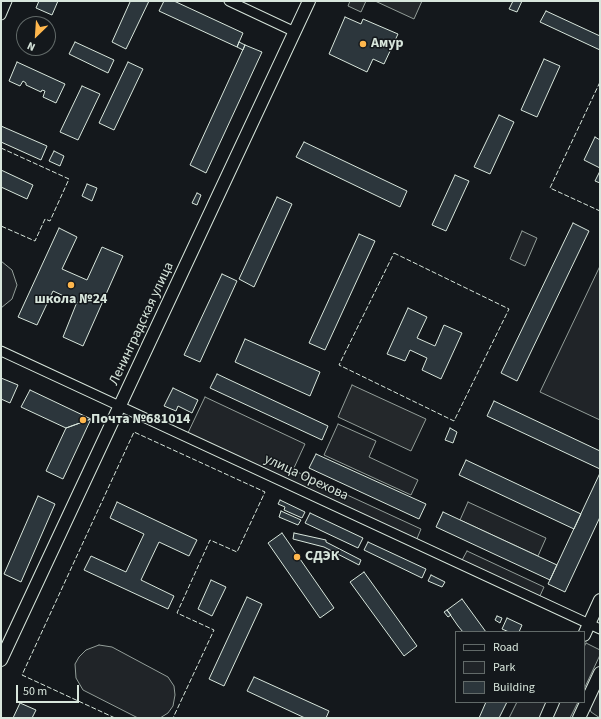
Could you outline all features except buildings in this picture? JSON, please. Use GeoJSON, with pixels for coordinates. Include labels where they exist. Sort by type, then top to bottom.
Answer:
{"type":"FeatureCollection","features":[{"type":"Feature","properties":{"kind":"main road","name":"Ленинградская улица"},"geometry":{"type":"LineString","coordinates":[[1,660],[309,1]]}},
{"type":"Feature","properties":{"kind":"main road"},"geometry":{"type":"LineString","coordinates":[[586,630],[600,600]]}},
{"type":"Feature","properties":{"kind":"main road"},"geometry":{"type":"LineString","coordinates":[[578,718],[600,673]]}},
{"type":"Feature","properties":{"kind":"main road"},"geometry":{"type":"LineString","coordinates":[[546,718],[553,703]]}},
{"type":"Feature","properties":{"kind":"street"},"geometry":{"type":"LineString","coordinates":[[1,15],[8,1]]}},
{"type":"Feature","properties":{"kind":"street"},"geometry":{"type":"LineString","coordinates":[[229,1],[295,32]]}},
{"type":"Feature","properties":{"kind":"street","name":"улица Орехова"},"geometry":{"type":"LineString","coordinates":[[1,351],[120,406],[586,630],[600,629]]}},
{"type":"Feature","properties":{"kind":"green space"},"geometry":{"type":"Polygon","coordinates":[[[522,231],[537,238],[525,266],[510,259],[522,231]]]}},
{"type":"Feature","properties":{"kind":"green space"},"geometry":{"type":"Polygon","coordinates":[[[1,261],[12,270],[17,285],[12,299],[1,308],[1,261]]]}},
{"type":"Feature","properties":{"kind":"green space"},"geometry":{"type":"Polygon","coordinates":[[[600,266],[600,420],[540,392],[600,266]]]}},
{"type":"Feature","properties":{"kind":"green space"},"geometry":{"type":"Polygon","coordinates":[[[205,397],[305,444],[293,470],[421,529],[416,541],[186,437],[205,397]]]}},
{"type":"Feature","properties":{"kind":"green space"},"geometry":{"type":"Polygon","coordinates":[[[338,424],[376,441],[369,457],[418,480],[411,495],[324,455],[338,424]]]}},
{"type":"Feature","properties":{"kind":"green space"},"geometry":{"type":"Polygon","coordinates":[[[468,502],[546,538],[538,556],[460,520],[468,502]]]}},
{"type":"Feature","properties":{"kind":"green space"},"geometry":{"type":"Polygon","coordinates":[[[467,551],[544,587],[539,598],[461,562],[467,551]]]}},
{"type":"Feature","properties":{"kind":"green space"},"geometry":{"type":"Polygon","coordinates":[[[586,643],[600,650],[600,655],[585,687],[586,643]]]}},
{"type":"Feature","properties":{"kind":"green space"},"geometry":{"type":"Polygon","coordinates":[[[99,645],[112,647],[168,677],[174,686],[175,695],[173,706],[168,713],[160,718],[138,718],[83,690],[76,678],[75,664],[86,650],[99,645]]]}},
{"type":"Feature","properties":{"kind":"green space"},"geometry":{"type":"Polygon","coordinates":[[[600,680],[600,718],[591,712],[589,706],[600,680]]]}},
{"type":"Feature","properties":{"kind":"green space"},"geometry":{"type":"Polygon","coordinates":[[[516,703],[548,703],[541,718],[509,718],[516,703]]]}},
{"type":"Feature","properties":{"kind":"green space"},"geometry":{"type":"Polygon","coordinates":[[[558,703],[578,703],[570,718],[551,718],[558,703]]]}},
{"type":"Feature","properties":{"kind":"shaded area"},"geometry":{"type":"Polygon","coordinates":[[[350,1],[366,1],[361,12],[348,6],[350,1]]]}},
{"type":"Feature","properties":{"kind":"shaded area"},"geometry":{"type":"Polygon","coordinates":[[[375,1],[422,1],[414,19],[375,1]]]}},
{"type":"Feature","properties":{"kind":"shaded area"},"geometry":{"type":"Polygon","coordinates":[[[352,385],[426,419],[411,451],[338,417],[352,385]]]}},
{"type":"Feature","properties":{"kind":"fence"},"geometry":{"type":"LineString","coordinates":[[600,82],[550,188],[600,211]]}},
{"type":"Feature","properties":{"kind":"fence"},"geometry":{"type":"LineString","coordinates":[[1,148],[69,179],[50,221],[45,219],[35,241],[1,226]]}},
{"type":"Feature","properties":{"kind":"fence"},"geometry":{"type":"LineString","coordinates":[[394,253],[509,309],[454,421],[339,365],[394,253]]}},
{"type":"Feature","properties":{"kind":"fence"},"geometry":{"type":"LineString","coordinates":[[115,718],[22,675],[134,432],[265,492],[237,552],[210,540],[177,613],[214,630],[173,718]]}},
{"type":"Feature","properties":{"kind":"place","name":"Амур"},"geometry":{"type":"Point","coordinates":[363,44]}},
{"type":"Feature","properties":{"kind":"place","name":"школа №24"},"geometry":{"type":"Point","coordinates":[71,285]}},
{"type":"Feature","properties":{"kind":"place","name":"Почта №681014"},"geometry":{"type":"Point","coordinates":[83,420]}},
{"type":"Feature","properties":{"kind":"place","name":"СДЭК"},"geometry":{"type":"Point","coordinates":[297,557]}}]}
